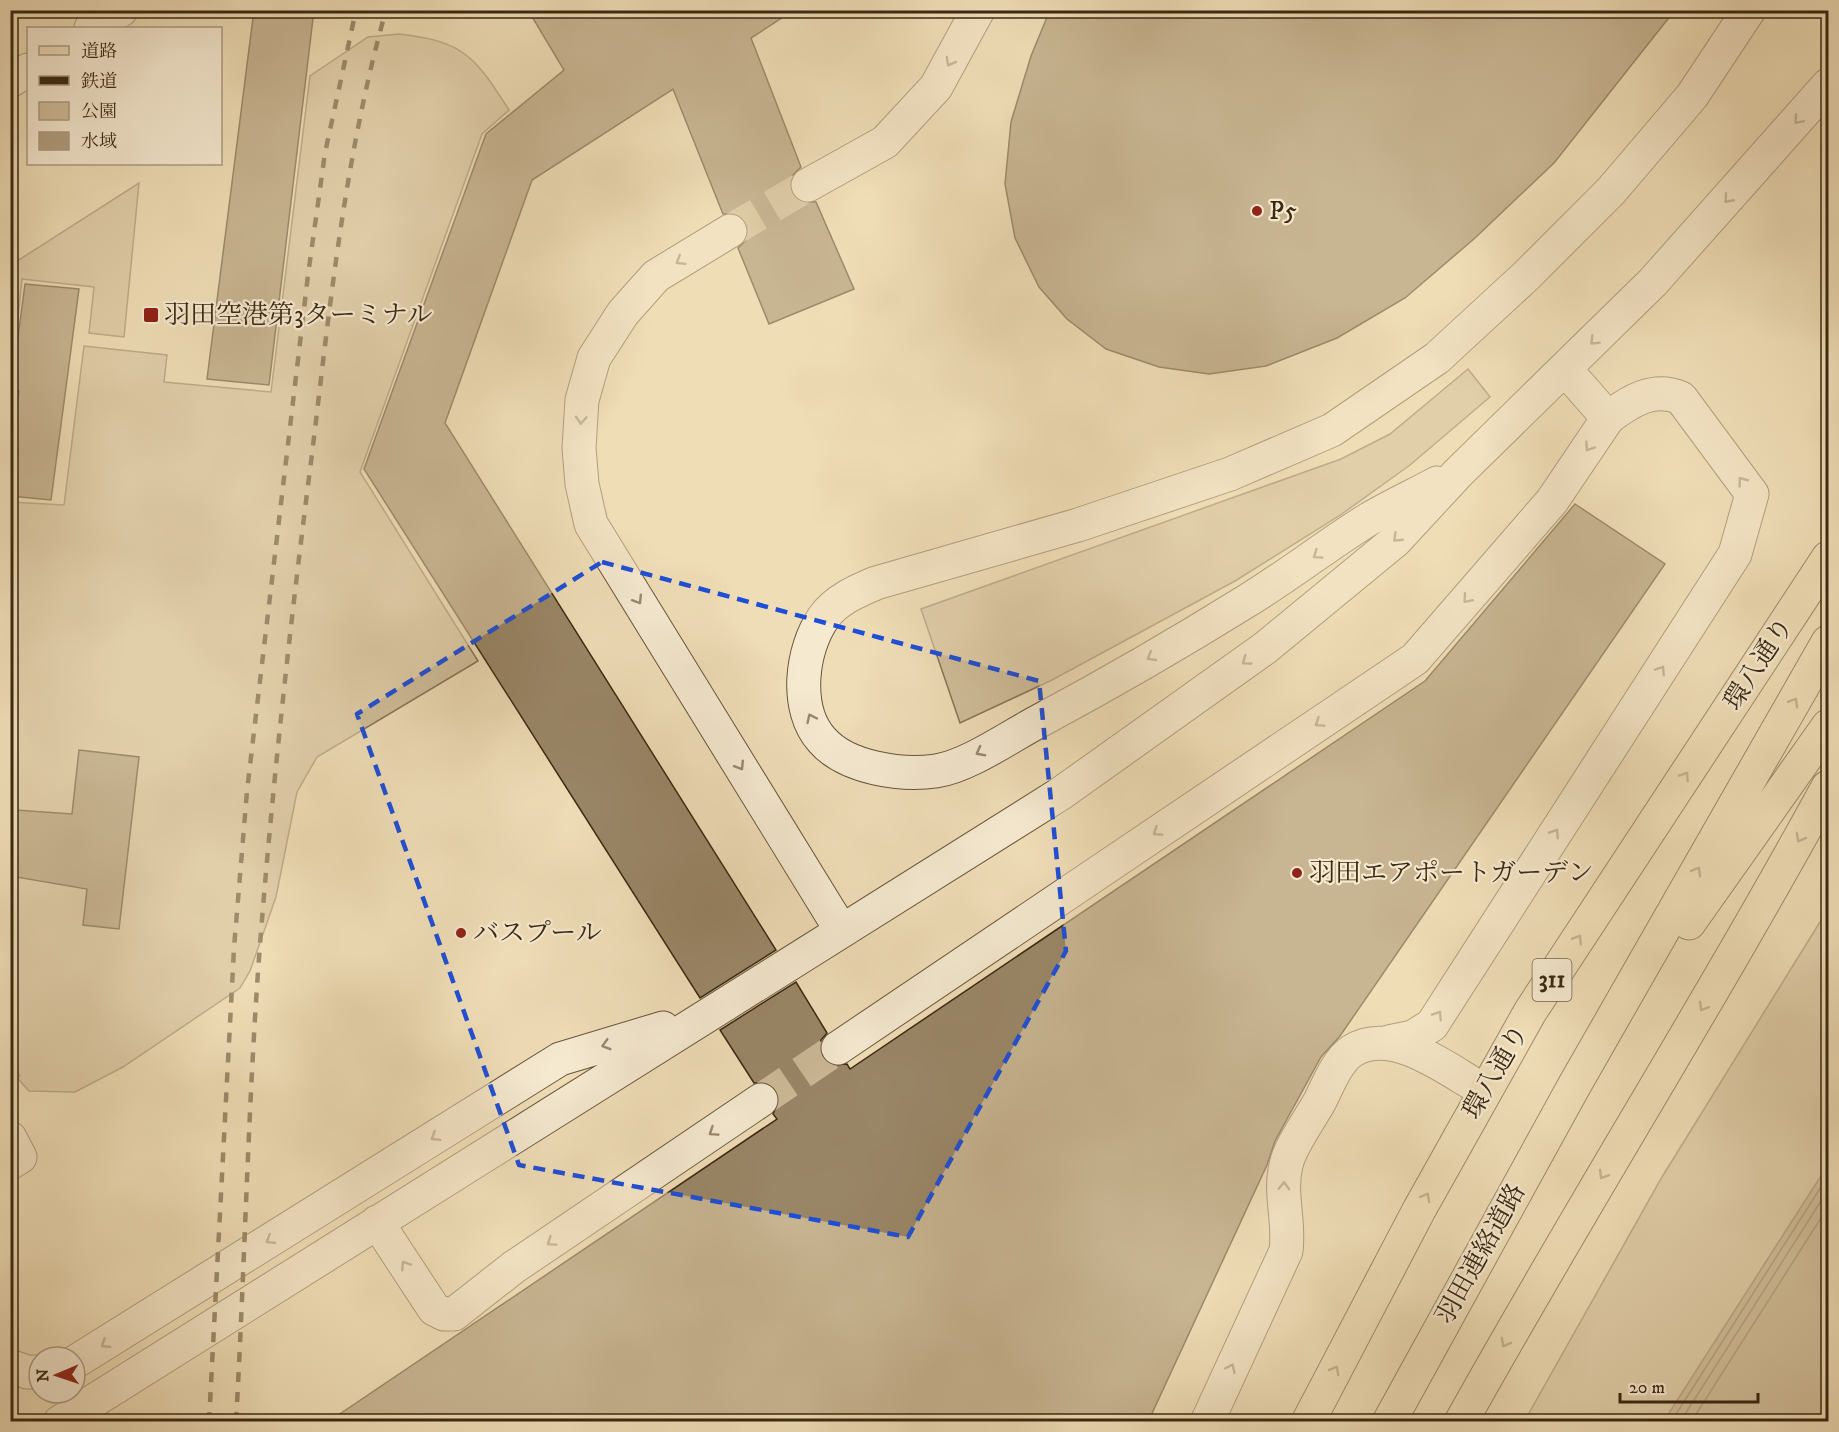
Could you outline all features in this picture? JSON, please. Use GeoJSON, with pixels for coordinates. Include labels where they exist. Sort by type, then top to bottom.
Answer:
{"type":"FeatureCollection","features":[{"type":"Feature","properties":{"kind":"main road","name":"環八通り"},"geometry":{"type":"LineString","coordinates":[[1308,1422],[1419,1210],[1530,1012],[1828,558]]}},
{"type":"Feature","properties":{"kind":"main road"},"geometry":{"type":"LineString","coordinates":[[1574,1086],[1828,642]]}},
{"type":"Feature","properties":{"kind":"main road"},"geometry":{"type":"LineString","coordinates":[[1574,1086],[1828,726]]}},
{"type":"Feature","properties":{"kind":"main road"},"geometry":{"type":"LineString","coordinates":[[1461,1422],[1527,1303],[1761,910],[1828,787]]}},
{"type":"Feature","properties":{"kind":"main road","name":"羽田連絡道路"},"geometry":{"type":"LineString","coordinates":[[1389,1422],[1574,1086]]}},
{"type":"Feature","properties":{"kind":"street"},"geometry":{"type":"LineString","coordinates":[[93,27],[122,10]]}},
{"type":"Feature","properties":{"kind":"street"},"geometry":{"type":"LineString","coordinates":[[808,185],[885,142],[936,87],[978,10]]}},
{"type":"Feature","properties":{"kind":"street"},"geometry":{"type":"LineString","coordinates":[[1458,472],[1370,519],[1244,603],[1067,706],[969,758],[938,771],[885,770],[854,762],[822,740],[807,710],[802,671],[811,641],[824,616],[846,597],[876,583],[1078,525],[1230,474],[1332,430],[1437,358],[1526,276],[1611,191],[1692,96],[1749,10]]}},
{"type":"Feature","properties":{"kind":"street"},"geometry":{"type":"LineString","coordinates":[[10,81],[27,71]]}},
{"type":"Feature","properties":{"kind":"street"},"geometry":{"type":"LineString","coordinates":[[60,1422],[1060,794],[1265,648],[1395,541],[1458,472],[1653,282],[1828,85]]}},
{"type":"Feature","properties":{"kind":"street"},"geometry":{"type":"LineString","coordinates":[[730,231],[656,276],[623,313],[594,358],[582,399],[579,448],[582,484],[591,524],[841,930]]}},
{"type":"Feature","properties":{"kind":"street"},"geometry":{"type":"LineString","coordinates":[[1565,369],[1608,418]]}},
{"type":"Feature","properties":{"kind":"street"},"geometry":{"type":"LineString","coordinates":[[838,1048],[1415,659],[1552,501],[1608,418],[1624,405],[1647,395],[1668,392],[1681,398],[1752,494],[1735,554],[1431,1025],[1413,1037],[1369,1044],[1351,1052],[1338,1068],[1286,1163],[1283,1190],[1289,1230],[1286,1251],[1207,1422]]}},
{"type":"Feature","properties":{"kind":"street"},"geometry":{"type":"LineString","coordinates":[[87,1355],[560,1059],[702,1017]]}},
{"type":"Feature","properties":{"kind":"street"},"geometry":{"type":"LineString","coordinates":[[1389,1042],[1408,1048],[1485,1090]]}},
{"type":"Feature","properties":{"kind":"street"},"geometry":{"type":"LineString","coordinates":[[377,1222],[434,1309],[444,1314],[454,1314],[514,1267],[761,1100]]}},
{"type":"Feature","properties":{"kind":"street"},"geometry":{"type":"LineString","coordinates":[[10,1138],[21,1157],[10,1163]]}},
{"type":"Feature","properties":{"kind":"street"},"geometry":{"type":"LineString","coordinates":[[10,1366],[27,1372]]}},
{"type":"Feature","properties":{"kind":"highlighted area"},"geometry":{"type":"Polygon","coordinates":[[[602,562],[1039,681],[1066,951],[908,1237],[519,1165],[357,714],[602,562]]]}},
{"type":"Feature","properties":{"kind":"green space"},"geometry":{"type":"Polygon","coordinates":[[[399,34],[439,41],[466,55],[487,77],[509,110],[482,134],[360,472],[478,661],[317,757],[297,792],[276,897],[250,971],[240,988],[123,1067],[75,1092],[29,1091],[17,1078],[20,1076],[11,1062],[10,502],[64,505],[84,346],[167,355],[164,382],[271,392],[310,76],[368,37],[399,34]]]}},
{"type":"Feature","properties":{"kind":"green space"},"geometry":{"type":"Polygon","coordinates":[[[139,183],[124,337],[89,333],[94,287],[22,279],[11,384],[11,265],[139,183]]]}},
{"type":"Feature","properties":{"kind":"green space"},"geometry":{"type":"Polygon","coordinates":[[[1468,369],[1490,397],[1410,465],[1339,516],[1235,581],[1052,680],[960,723],[921,609],[1341,459],[1390,434],[1468,369]]]}},
{"type":"Feature","properties":{"kind":"green space"},"geometry":{"type":"Polygon","coordinates":[[[1828,909],[1828,1165],[1664,1421],[1524,1422],[1662,1177],[1828,909]]]}},
{"type":"Feature","properties":{"kind":"water"},"geometry":{"type":"Polygon","coordinates":[[[1828,1165],[1828,1421],[1664,1421],[1828,1165]]]}},
{"type":"Feature","properties":{"kind":"building"},"geometry":{"type":"Polygon","coordinates":[[[254,10],[314,10],[269,385],[207,379],[254,10]]]}},
{"type":"Feature","properties":{"kind":"building"},"geometry":{"type":"Polygon","coordinates":[[[528,10],[794,10],[751,38],[801,167],[792,176],[789,184],[791,194],[799,201],[816,202],[854,289],[769,324],[738,248],[747,239],[749,231],[746,222],[738,214],[723,214],[673,89],[532,180],[445,423],[776,950],[700,998],[364,469],[486,134],[564,70],[528,10]]]}},
{"type":"Feature","properties":{"kind":"building","name":"P5"},"geometry":{"type":"Polygon","coordinates":[[[1050,10],[1675,10],[1554,163],[1475,238],[1405,298],[1337,338],[1266,366],[1209,374],[1159,367],[1106,349],[1067,319],[1039,287],[1015,238],[1005,184],[1011,122],[1031,56],[1050,10]]]}},
{"type":"Feature","properties":{"kind":"building"},"geometry":{"type":"Polygon","coordinates":[[[25,284],[79,289],[51,500],[10,496],[10,458],[19,391],[11,390],[25,284]]]}},
{"type":"Feature","properties":{"kind":"building","name":"羽田エアポートガーデン"},"geometry":{"type":"Polygon","coordinates":[[[1575,504],[1665,564],[1340,1036],[1321,1057],[1275,1141],[1267,1165],[1148,1422],[328,1422],[777,1119],[773,1114],[780,1099],[777,1090],[769,1083],[754,1083],[720,1030],[796,982],[827,1033],[821,1040],[819,1050],[822,1058],[830,1065],[847,1064],[850,1069],[1425,681],[1575,504]]]}},
{"type":"Feature","properties":{"kind":"building"},"geometry":{"type":"Polygon","coordinates":[[[79,750],[139,757],[119,929],[83,925],[87,889],[10,876],[16,810],[72,814],[79,750]]]}},
{"type":"Feature","properties":{"kind":"tunnel"},"geometry":{"type":"LineString","coordinates":[[730,231],[808,185]]}},
{"type":"Feature","properties":{"kind":"tunnel"},"geometry":{"type":"LineString","coordinates":[[761,1100],[838,1048]]}},
{"type":"Feature","properties":{"kind":"railway"},"geometry":{"type":"LineString","coordinates":[[209,1422],[234,948],[247,791],[308,275],[325,153],[356,10]]}},
{"type":"Feature","properties":{"kind":"railway"},"geometry":{"type":"LineString","coordinates":[[236,1422],[256,1004],[283,699],[340,231],[360,120],[386,10]]}},
{"type":"Feature","properties":{"kind":"place","name":"P5"},"geometry":{"type":"Point","coordinates":[1257,211]}},
{"type":"Feature","properties":{"kind":"place","name":"羽田空港第3ターミナル"},"geometry":{"type":"Point","coordinates":[151,315]}},
{"type":"Feature","properties":{"kind":"place","name":"羽田エアポートガーデン"},"geometry":{"type":"Point","coordinates":[1297,873]}},
{"type":"Feature","properties":{"kind":"place","name":"バスプール"},"geometry":{"type":"Point","coordinates":[461,933]}}]}
